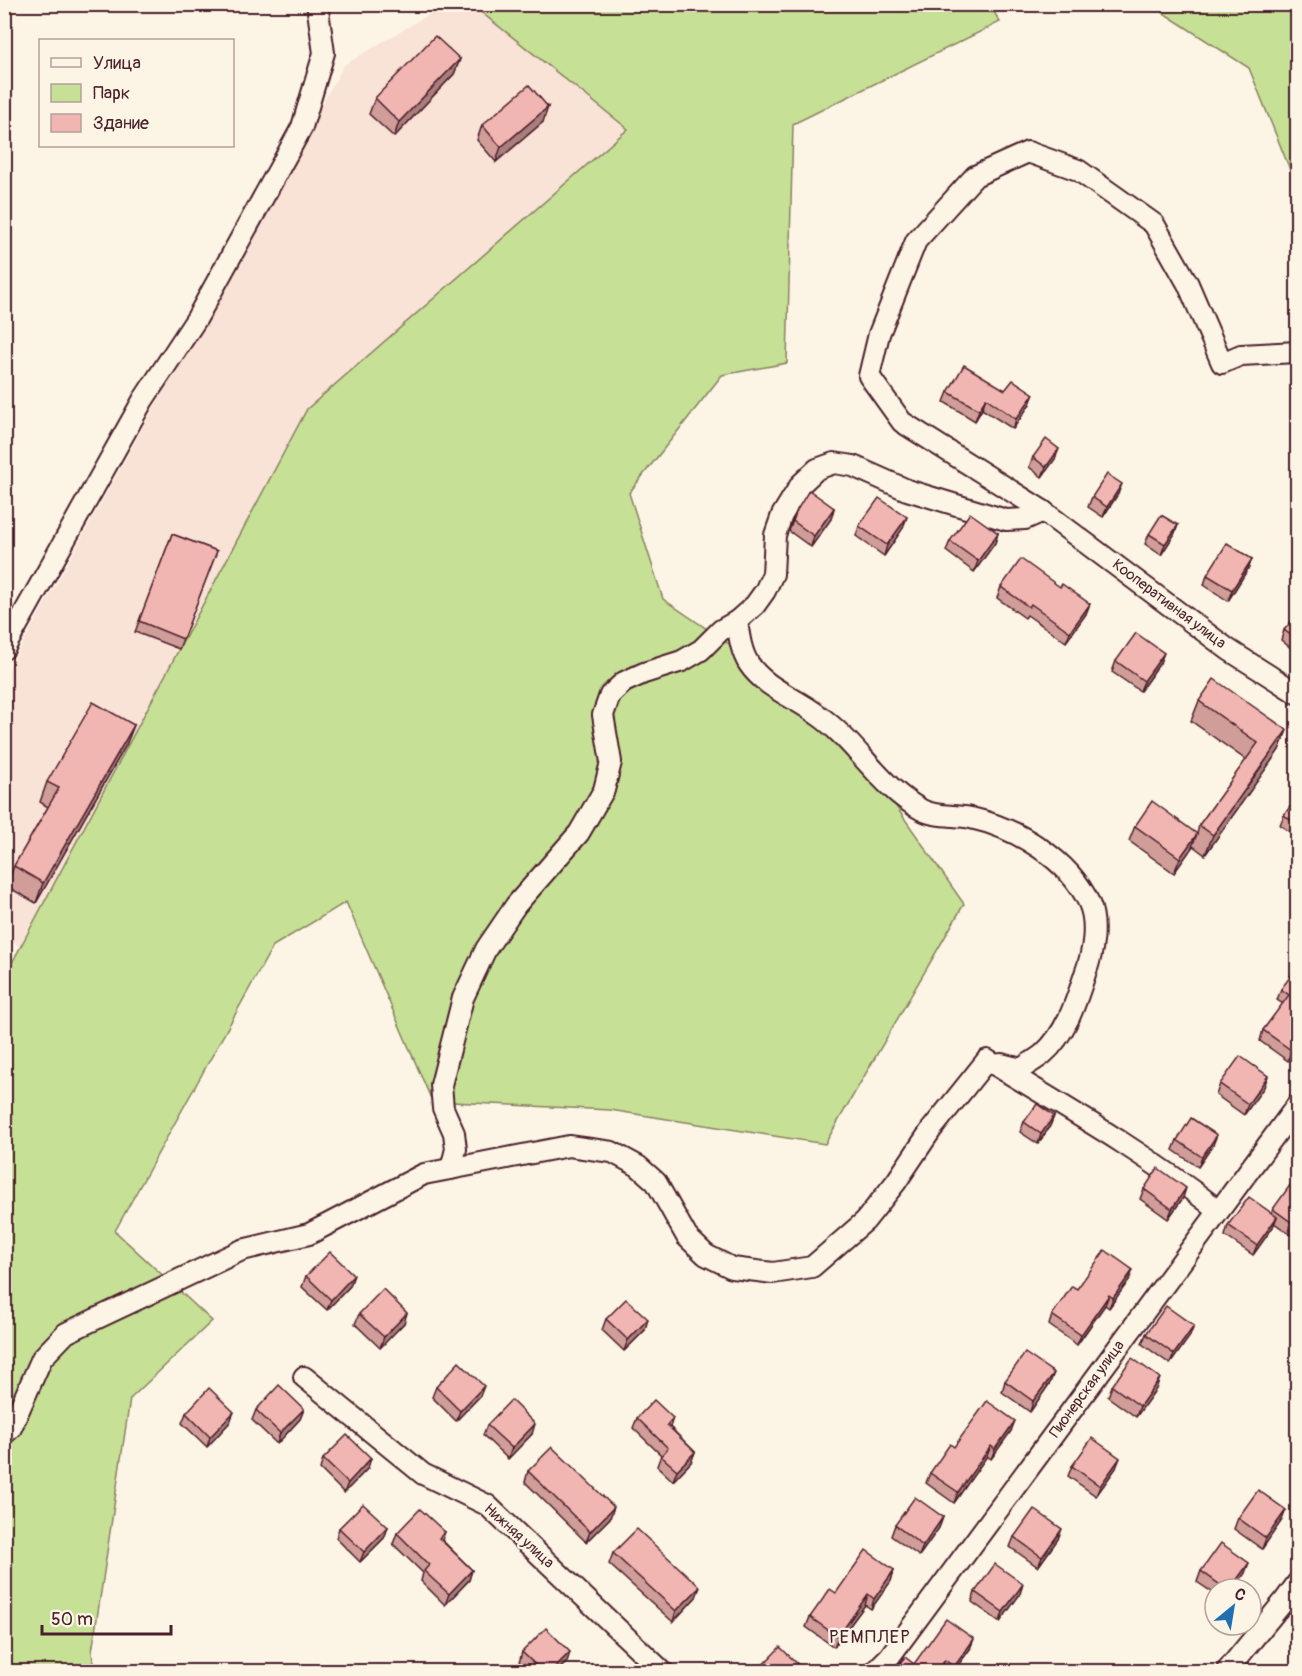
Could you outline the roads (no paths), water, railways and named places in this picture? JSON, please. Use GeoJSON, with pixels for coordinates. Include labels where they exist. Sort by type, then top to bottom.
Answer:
{"type":"FeatureCollection","features":[{"type":"Feature","properties":{"kind":"street"},"geometry":{"type":"LineString","coordinates":[[4,649],[143,400],[197,318],[302,127],[324,53],[317,4]]}},
{"type":"Feature","properties":{"kind":"street","name":"Кооперативная улица"},"geometry":{"type":"LineString","coordinates":[[1298,352],[1241,355],[1222,363],[1188,284],[1154,224],[1078,170],[1028,152],[975,176],[916,241],[879,334],[869,376],[902,422],[1043,511],[1229,650],[1298,694]]}},
{"type":"Feature","properties":{"kind":"street"},"geometry":{"type":"LineString","coordinates":[[451,1169],[456,1149],[454,1133],[444,1108],[441,1085],[463,998],[492,940],[516,905],[579,833],[604,790],[611,762],[603,715],[610,695],[624,682],[682,661],[701,650],[721,630],[737,621],[755,605],[773,574],[775,535],[782,515],[801,484],[818,469],[834,463],[853,466],[907,490],[1006,520],[1026,519],[1043,511]]}},
{"type":"Feature","properties":{"kind":"street"},"geometry":{"type":"LineString","coordinates":[[737,621],[748,663],[760,676],[835,728],[904,799],[924,811],[971,818],[998,827],[1027,841],[1056,860],[1080,887],[1090,905],[1094,936],[1088,968],[1075,1005],[1061,1032],[1044,1053],[1021,1069],[987,1060]]}},
{"type":"Feature","properties":{"kind":"street"},"geometry":{"type":"LineString","coordinates":[[4,1434],[11,1428],[42,1358],[66,1333],[242,1250],[309,1234],[424,1174],[569,1146],[612,1152],[638,1166],[656,1182],[687,1237],[706,1255],[732,1268],[773,1274],[812,1267],[865,1221],[896,1182],[931,1130],[987,1060]]}},
{"type":"Feature","properties":{"kind":"street"},"geometry":{"type":"LineString","coordinates":[[987,1060],[1176,1177],[1218,1210]]}},
{"type":"Feature","properties":{"kind":"street","name":"Пионерская улица"},"geometry":{"type":"LineString","coordinates":[[874,1671],[890,1656],[1298,1104]]}},
{"type":"Feature","properties":{"kind":"street","name":"Нижняя улица"},"geometry":{"type":"LineString","coordinates":[[304,1377],[423,1474],[487,1505],[663,1671]]}},
{"type":"Feature","properties":{"kind":"street"},"geometry":{"type":"LineString","coordinates":[[1237,1667],[1298,1582]]}},
{"type":"Feature","properties":{"kind":"district","name":"РЕМПЛЕР"},"geometry":{"type":"Point","coordinates":[870,1637]}}]}
